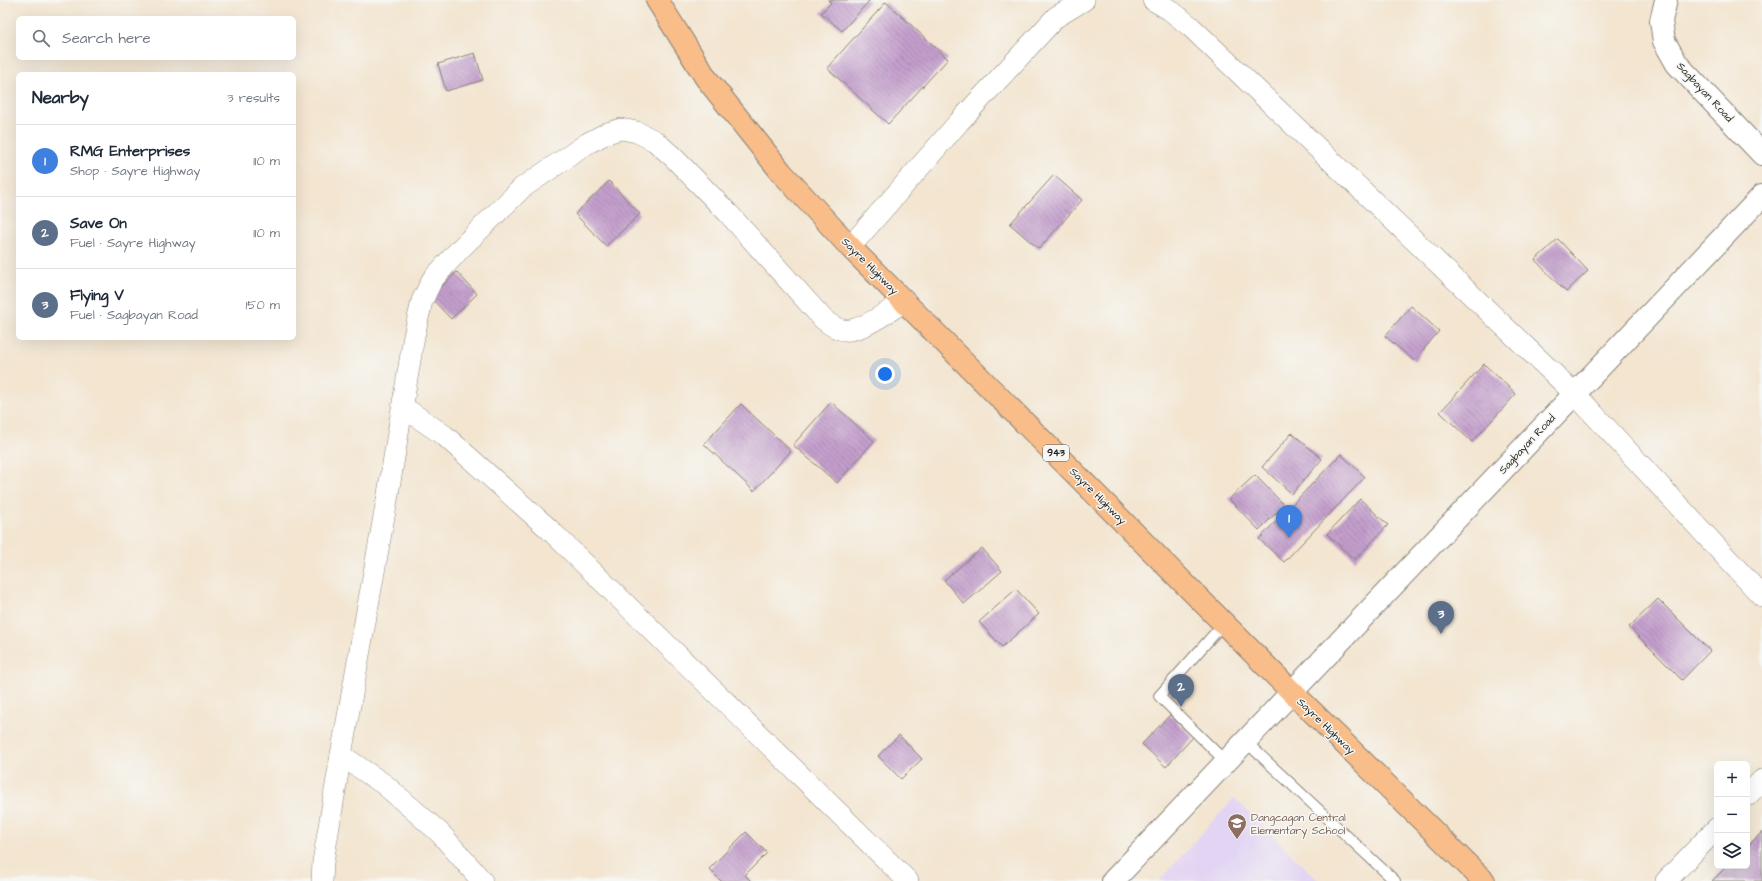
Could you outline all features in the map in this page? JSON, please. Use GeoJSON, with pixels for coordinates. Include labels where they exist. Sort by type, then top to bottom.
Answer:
{"type":"FeatureCollection","features":[{"type":"Feature","properties":{"kind":"highway","name":"Sayre Highway"},"geometry":{"type":"LineString","coordinates":[[658,0],[706,78],[782,173],[850,247],[1292,692],[1484,881]]}},
{"type":"Feature","properties":{"kind":"street"},"geometry":{"type":"LineString","coordinates":[[850,247],[959,122],[1056,17],[1084,0]]}},
{"type":"Feature","properties":{"kind":"street"},"geometry":{"type":"LineString","coordinates":[[1153,0],[1170,10],[1197,32],[1575,394],[1762,596]]}},
{"type":"Feature","properties":{"kind":"street","name":"Sagbayan Road"},"geometry":{"type":"LineString","coordinates":[[1666,0],[1660,21],[1664,41],[1677,64],[1762,154]]}},
{"type":"Feature","properties":{"kind":"street"},"geometry":{"type":"LineString","coordinates":[[322,881],[323,862],[341,754],[414,336],[422,301],[432,280],[460,249],[522,188],[588,143],[607,133],[621,129],[637,132],[655,141],[728,213],[831,326],[850,331],[862,327],[905,301]]}},
{"type":"Feature","properties":{"kind":"street","name":"Sagbayan Road"},"geometry":{"type":"LineString","coordinates":[[1113,881],[1762,196]]}},
{"type":"Feature","properties":{"kind":"street"},"geometry":{"type":"LineString","coordinates":[[402,407],[445,436],[549,529],[908,881]]}},
{"type":"Feature","properties":{"kind":"street"},"geometry":{"type":"LineString","coordinates":[[341,754],[385,785],[440,833],[482,881]]}},
{"type":"Feature","properties":{"kind":"street"},"geometry":{"type":"LineString","coordinates":[[1750,793],[1762,780]]}},
{"type":"Feature","properties":{"kind":"street"},"geometry":{"type":"LineString","coordinates":[[1666,881],[1714,831]]}},
{"type":"Feature","properties":{"kind":"lane"},"geometry":{"type":"LineString","coordinates":[[1224,623],[1159,696],[1226,762]]}},
{"type":"Feature","properties":{"kind":"lane"},"geometry":{"type":"LineString","coordinates":[[1246,741],[1395,881]]}},
{"type":"Feature","properties":{"kind":"shaded area","name":"Dangcagan Central Elementary School"},"geometry":{"type":"Polygon","coordinates":[[[1234,798],[1319,881],[1159,881],[1234,798]]]}},
{"type":"Feature","properties":{"kind":"building"},"geometry":{"type":"Polygon","coordinates":[[[828,0],[870,0],[842,31],[821,13],[831,3],[828,0]]]}},
{"type":"Feature","properties":{"kind":"building"},"geometry":{"type":"Polygon","coordinates":[[[886,2],[948,59],[888,124],[827,68],[886,2]]]}},
{"type":"Feature","properties":{"kind":"building"},"geometry":{"type":"Polygon","coordinates":[[[475,53],[483,80],[446,91],[438,64],[475,53]]]}},
{"type":"Feature","properties":{"kind":"building"},"geometry":{"type":"Polygon","coordinates":[[[1054,175],[1082,200],[1039,249],[1010,224],[1054,175]]]}},
{"type":"Feature","properties":{"kind":"building"},"geometry":{"type":"Polygon","coordinates":[[[609,181],[640,214],[606,246],[575,214],[609,181]]]}},
{"type":"Feature","properties":{"kind":"building"},"geometry":{"type":"Polygon","coordinates":[[[1558,239],[1588,271],[1566,292],[1535,260],[1558,239]]]}},
{"type":"Feature","properties":{"kind":"building"},"geometry":{"type":"Polygon","coordinates":[[[457,272],[477,294],[451,319],[430,297],[457,272]]]}},
{"type":"Feature","properties":{"kind":"building"},"geometry":{"type":"Polygon","coordinates":[[[1411,306],[1439,331],[1414,361],[1385,336],[1411,306]]]}},
{"type":"Feature","properties":{"kind":"building"},"geometry":{"type":"Polygon","coordinates":[[[1484,364],[1516,394],[1472,442],[1440,412],[1484,364]]]}},
{"type":"Feature","properties":{"kind":"building"},"geometry":{"type":"Polygon","coordinates":[[[831,402],[874,441],[837,483],[793,445],[831,402]]]}},
{"type":"Feature","properties":{"kind":"building"},"geometry":{"type":"Polygon","coordinates":[[[741,404],[791,451],[754,491],[704,444],[741,404]]]}},
{"type":"Feature","properties":{"kind":"building"},"geometry":{"type":"Polygon","coordinates":[[[1292,433],[1322,459],[1292,494],[1262,467],[1292,433]]]}},
{"type":"Feature","properties":{"kind":"building"},"geometry":{"type":"Polygon","coordinates":[[[1341,454],[1365,477],[1284,562],[1259,539],[1341,454]]]}},
{"type":"Feature","properties":{"kind":"building"},"geometry":{"type":"Polygon","coordinates":[[[1255,475],[1284,505],[1259,530],[1229,499],[1255,475]]]}},
{"type":"Feature","properties":{"kind":"building"},"geometry":{"type":"Polygon","coordinates":[[[1360,499],[1388,525],[1355,560],[1327,534],[1360,499]]]}},
{"type":"Feature","properties":{"kind":"building"},"geometry":{"type":"Polygon","coordinates":[[[982,548],[1002,571],[964,604],[944,580],[982,548]]]}},
{"type":"Feature","properties":{"kind":"building"},"geometry":{"type":"Polygon","coordinates":[[[1016,589],[1039,614],[1002,647],[979,622],[1016,589]]]}},
{"type":"Feature","properties":{"kind":"building"},"geometry":{"type":"Polygon","coordinates":[[[1658,599],[1710,651],[1682,680],[1629,627],[1658,599]]]}},
{"type":"Feature","properties":{"kind":"building"},"geometry":{"type":"Polygon","coordinates":[[[1170,715],[1193,737],[1166,767],[1142,744],[1170,715]]]}},
{"type":"Feature","properties":{"kind":"building"},"geometry":{"type":"Polygon","coordinates":[[[899,735],[922,759],[901,779],[878,756],[899,735]]]}},
{"type":"Feature","properties":{"kind":"building"},"geometry":{"type":"Polygon","coordinates":[[[746,832],[767,853],[745,875],[751,881],[721,881],[709,869],[746,832]]]}},
{"type":"Feature","properties":{"kind":"building"},"geometry":{"type":"Polygon","coordinates":[[[1762,832],[1762,881],[1712,881],[1724,869],[1750,869],[1750,844],[1762,832]]]}},
{"type":"Feature","properties":{"kind":"place","name":"RMG Enterprises"},"geometry":{"type":"Point","coordinates":[1289,538]}},
{"type":"Feature","properties":{"kind":"place","name":"Flying V"},"geometry":{"type":"Point","coordinates":[1441,634]}},
{"type":"Feature","properties":{"kind":"place","name":"Save On"},"geometry":{"type":"Point","coordinates":[1181,707]}},
{"type":"Feature","properties":{"kind":"place","name":"Dangcagan Central Elementary School"},"geometry":{"type":"Point","coordinates":[1237,840]}}]}
